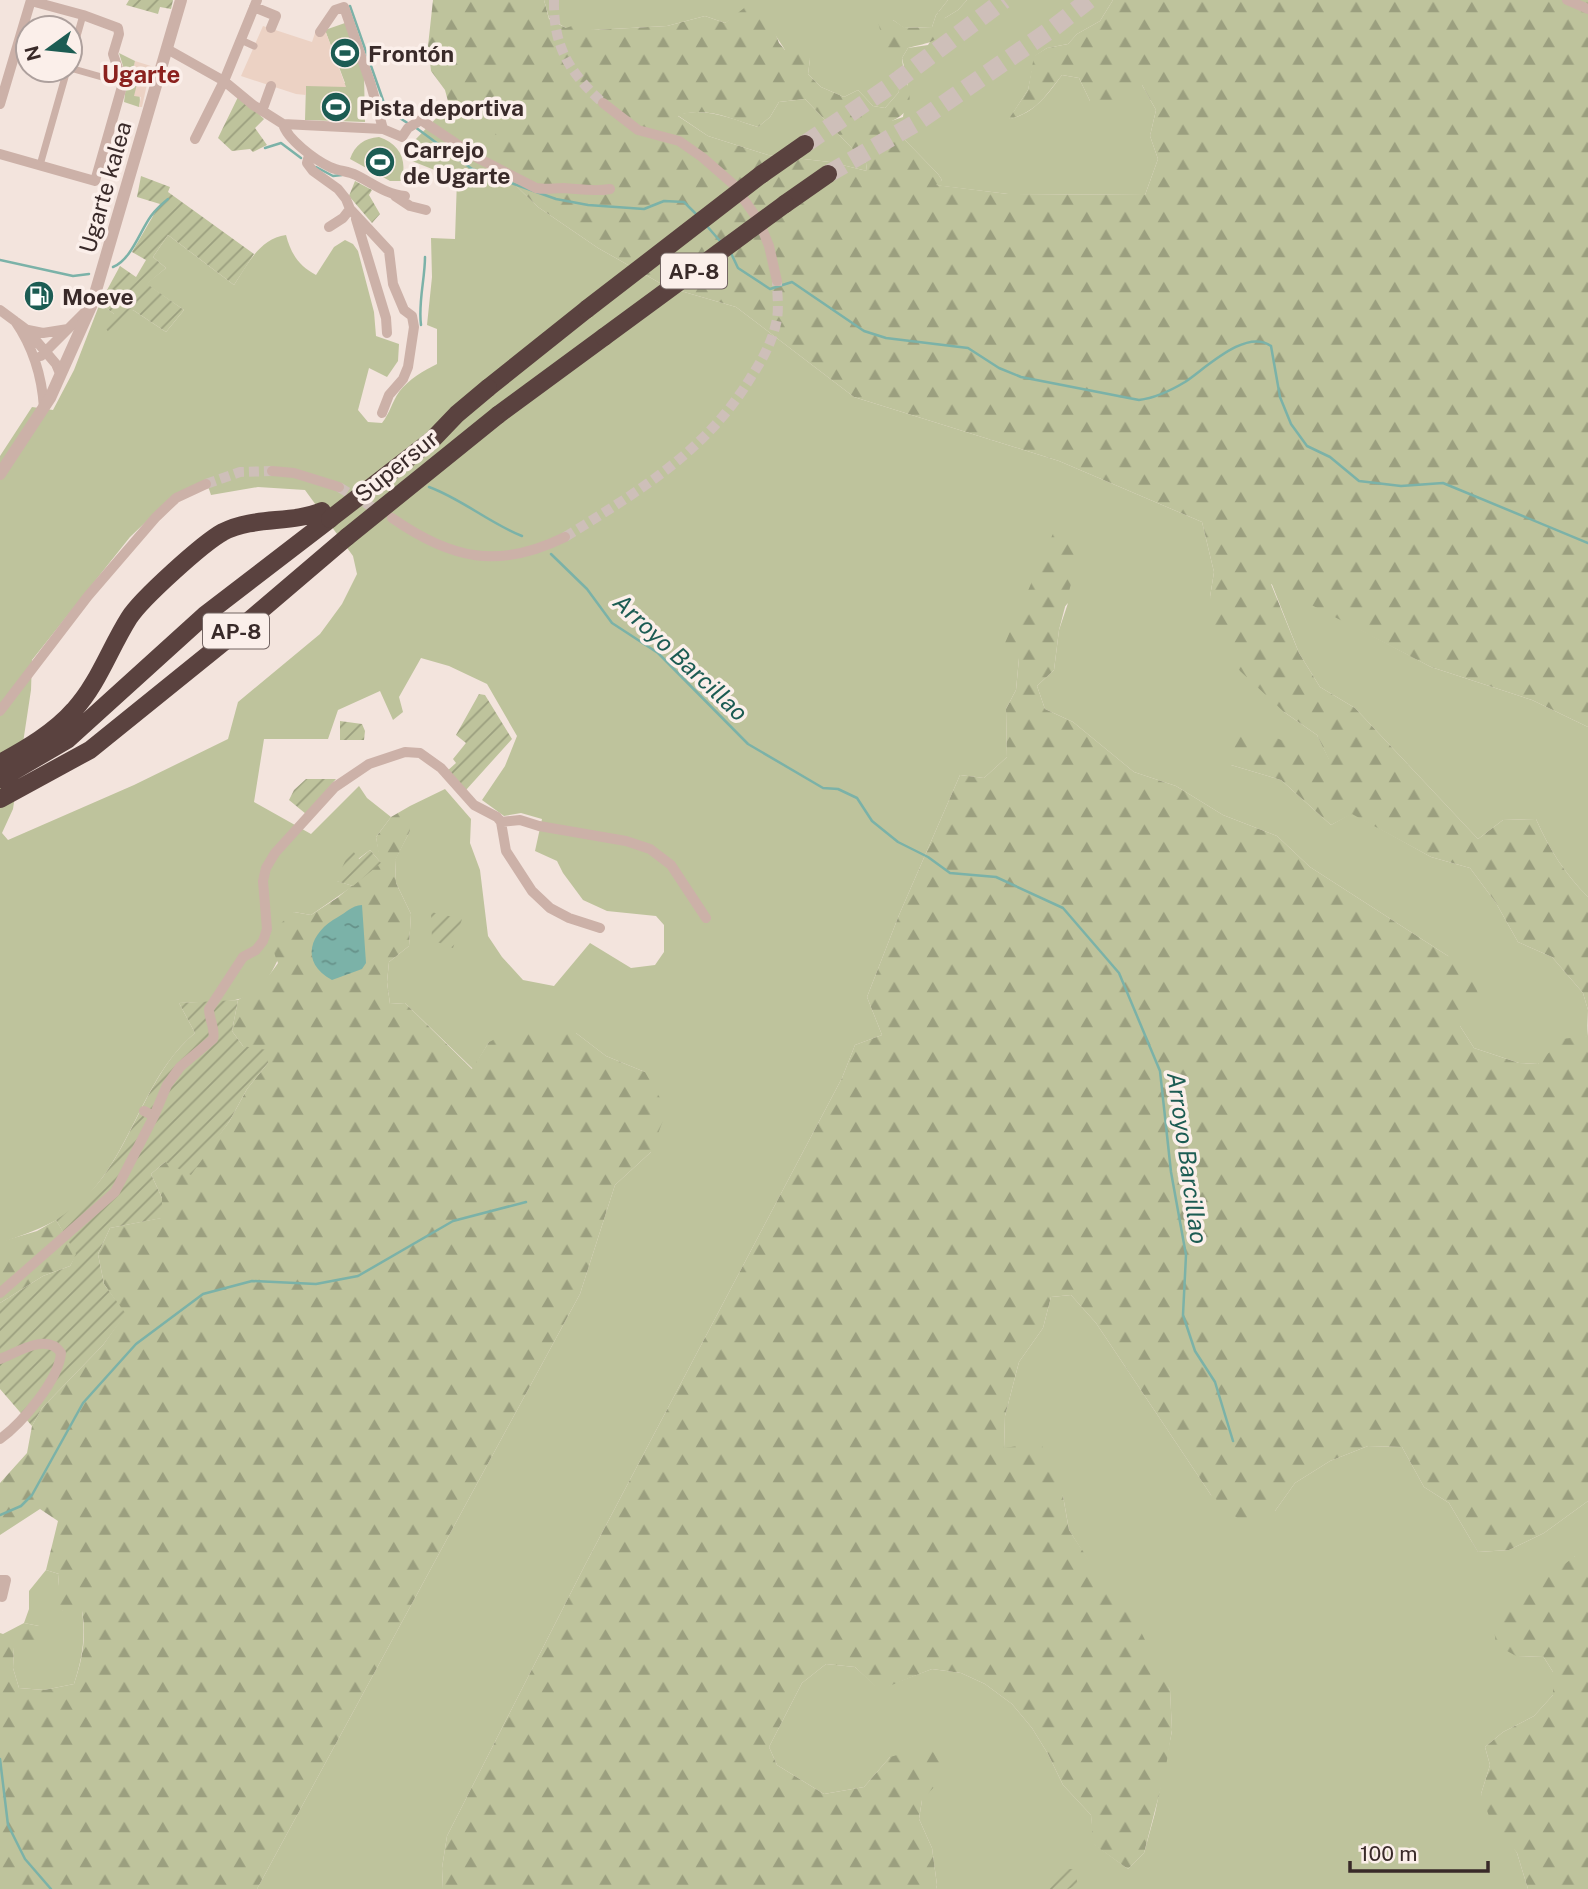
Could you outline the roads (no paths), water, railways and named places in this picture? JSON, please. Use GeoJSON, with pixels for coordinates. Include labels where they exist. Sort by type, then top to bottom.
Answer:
{"type":"FeatureCollection","features":[{"type":"Feature","properties":{"kind":"highway","name":"Supersur"},"geometry":{"type":"LineString","coordinates":[[326,514],[428,430],[457,414],[587,309],[805,144]]}},
{"type":"Feature","properties":{"kind":"highway","name":"Supersur"},"geometry":{"type":"LineString","coordinates":[[0,799],[52,773],[99,743],[498,415],[828,174]]}},
{"type":"Feature","properties":{"kind":"highway","name":"AP-8"},"geometry":{"type":"LineString","coordinates":[[0,779],[43,746],[74,711],[94,683],[130,615],[200,548],[224,531],[244,525],[326,514]]}},
{"type":"Feature","properties":{"kind":"highway","name":"AP-8"},"geometry":{"type":"LineString","coordinates":[[0,763],[43,746],[67,740],[205,615],[326,514]]}},
{"type":"Feature","properties":{"kind":"street","name":"Ugarte kalea"},"geometry":{"type":"LineString","coordinates":[[0,474],[48,403],[92,304],[181,0]]}},
{"type":"Feature","properties":{"kind":"street"},"geometry":{"type":"LineString","coordinates":[[1567,0],[1588,9]]}},
{"type":"Feature","properties":{"kind":"street"},"geometry":{"type":"LineString","coordinates":[[31,1],[79,14]]}},
{"type":"Feature","properties":{"kind":"street"},"geometry":{"type":"LineString","coordinates":[[195,139],[225,81],[256,4],[276,16],[271,28]]}},
{"type":"Feature","properties":{"kind":"street"},"geometry":{"type":"LineString","coordinates":[[320,32],[335,10],[344,7],[383,129]]}},
{"type":"Feature","properties":{"kind":"street"},"geometry":{"type":"LineString","coordinates":[[0,154],[95,181],[123,83],[113,54],[119,34],[118,27],[84,15]]}},
{"type":"Feature","properties":{"kind":"street"},"geometry":{"type":"LineString","coordinates":[[241,40],[254,46]]}},
{"type":"Feature","properties":{"kind":"street"},"geometry":{"type":"LineString","coordinates":[[167,49],[225,81],[283,124],[383,129],[402,137],[421,120],[476,157],[536,188],[597,191],[610,189]]}},
{"type":"Feature","properties":{"kind":"street"},"geometry":{"type":"LineString","coordinates":[[0,104],[14,57]]}},
{"type":"Feature","properties":{"kind":"street"},"geometry":{"type":"LineString","coordinates":[[84,73],[123,83]]}},
{"type":"Feature","properties":{"kind":"street"},"geometry":{"type":"LineString","coordinates":[[40,165],[64,84]]}},
{"type":"Feature","properties":{"kind":"street"},"geometry":{"type":"LineString","coordinates":[[262,111],[271,86]]}},
{"type":"Feature","properties":{"kind":"street"},"geometry":{"type":"LineString","coordinates":[[603,103],[638,130],[679,142],[702,157],[733,184],[759,220],[769,246],[777,281]]}},
{"type":"Feature","properties":{"kind":"street"},"geometry":{"type":"LineString","coordinates":[[283,124],[285,133],[309,155],[331,168],[352,173],[400,195],[410,206],[426,210]]}},
{"type":"Feature","properties":{"kind":"street"},"geometry":{"type":"LineString","coordinates":[[309,155],[307,163],[313,171],[338,189],[352,212],[386,318],[387,333]]}},
{"type":"Feature","properties":{"kind":"street"},"geometry":{"type":"LineString","coordinates":[[329,227],[352,212]]}},
{"type":"Feature","properties":{"kind":"street"},"geometry":{"type":"LineString","coordinates":[[352,212],[388,251],[393,284],[404,310],[412,316],[414,327],[408,367],[382,413]]}},
{"type":"Feature","properties":{"kind":"street"},"geometry":{"type":"LineString","coordinates":[[37,365],[45,352],[92,304]]}},
{"type":"Feature","properties":{"kind":"street"},"geometry":{"type":"LineString","coordinates":[[0,310],[27,330],[59,371]]}},
{"type":"Feature","properties":{"kind":"street"},"geometry":{"type":"LineString","coordinates":[[15,321],[27,338],[48,403]]}},
{"type":"Feature","properties":{"kind":"street"},"geometry":{"type":"LineString","coordinates":[[27,330],[51,333],[71,327]]}},
{"type":"Feature","properties":{"kind":"street"},"geometry":{"type":"LineString","coordinates":[[48,403],[59,371],[75,345]]}},
{"type":"Feature","properties":{"kind":"street"},"geometry":{"type":"LineString","coordinates":[[37,365],[53,373],[59,371]]}},
{"type":"Feature","properties":{"kind":"street"},"geometry":{"type":"LineString","coordinates":[[272,471],[294,473],[339,487]]}},
{"type":"Feature","properties":{"kind":"street"},"geometry":{"type":"LineString","coordinates":[[0,711],[88,596],[156,517],[176,498],[206,484]]}},
{"type":"Feature","properties":{"kind":"street"},"geometry":{"type":"LineString","coordinates":[[392,518],[431,543],[480,557],[525,552],[565,537]]}},
{"type":"Feature","properties":{"kind":"street"},"geometry":{"type":"LineString","coordinates":[[0,1293],[115,1192],[149,1113],[180,1067],[213,1039],[215,1033],[209,1009],[243,957],[256,950],[263,941],[267,929],[263,881],[266,867],[275,853],[335,787],[369,764],[405,752],[421,753],[441,768],[474,805],[497,817],[501,822],[506,851],[532,891],[550,908],[569,918],[600,928]]}},
{"type":"Feature","properties":{"kind":"street"},"geometry":{"type":"LineString","coordinates":[[501,822],[520,820],[539,826],[626,841],[650,849],[671,865],[706,918]]}},
{"type":"Feature","properties":{"kind":"street"},"geometry":{"type":"LineString","coordinates":[[0,1359],[40,1343],[50,1343],[58,1347],[61,1353],[57,1370],[33,1405],[12,1431],[0,1439]]}},
{"type":"Feature","properties":{"kind":"street"},"geometry":{"type":"LineString","coordinates":[[0,1580],[6,1580],[2,1597]]}},
{"type":"Feature","properties":{"kind":"water"},"geometry":{"type":"Polygon","coordinates":[[[362,905],[366,963],[362,969],[332,980],[315,965],[312,947],[315,939],[328,923],[362,905]]]}},
{"type":"Feature","properties":{"kind":"waterway"},"geometry":{"type":"LineString","coordinates":[[350,6],[384,103],[389,111],[409,124]]}},
{"type":"Feature","properties":{"kind":"waterway"},"geometry":{"type":"LineString","coordinates":[[415,127],[472,169],[556,199],[588,205],[644,209],[664,201],[684,202],[697,215]]}},
{"type":"Feature","properties":{"kind":"waterway","name":"Arroyo Barcillao"},"geometry":{"type":"LineString","coordinates":[[265,148],[281,143],[301,158]]}},
{"type":"Feature","properties":{"kind":"waterway","name":"Arroyo Barcillao"},"geometry":{"type":"LineString","coordinates":[[316,167],[333,176],[342,175]]}},
{"type":"Feature","properties":{"kind":"waterway","name":"Arroyo Barcillao"},"geometry":{"type":"LineString","coordinates":[[113,267],[125,258],[151,216],[168,199]]}},
{"type":"Feature","properties":{"kind":"waterway"},"geometry":{"type":"LineString","coordinates":[[706,225],[720,241]]}},
{"type":"Feature","properties":{"kind":"waterway"},"geometry":{"type":"LineString","coordinates":[[730,251],[738,268],[770,289],[792,282],[864,331],[886,338],[968,348],[999,368],[1021,377],[1139,400],[1174,388],[1238,346],[1261,342],[1271,346],[1280,397],[1291,424],[1307,446],[1330,457],[1359,481],[1401,486],[1443,483],[1588,543]]}},
{"type":"Feature","properties":{"kind":"waterway","name":"Arroyo Barcillao"},"geometry":{"type":"LineString","coordinates":[[421,325],[425,257]]}},
{"type":"Feature","properties":{"kind":"waterway","name":"Arroyo Barcillao"},"geometry":{"type":"LineString","coordinates":[[0,260],[73,276],[89,274]]}},
{"type":"Feature","properties":{"kind":"waterway","name":"Arroyo Barcillao"},"geometry":{"type":"LineString","coordinates":[[429,487],[522,536]]}},
{"type":"Feature","properties":{"kind":"waterway","name":"Arroyo Barcillao"},"geometry":{"type":"LineString","coordinates":[[551,554],[587,589],[612,623],[658,653],[748,744],[823,788],[838,789],[857,798],[872,821],[898,842],[928,857],[950,873],[996,877],[1063,908],[1119,973],[1160,1071],[1171,1172],[1186,1255],[1183,1315],[1195,1351],[1215,1382],[1233,1441]]}},
{"type":"Feature","properties":{"kind":"waterway"},"geometry":{"type":"LineString","coordinates":[[0,1515],[21,1506],[32,1495],[83,1403],[136,1344],[203,1294],[252,1281],[316,1284],[358,1276],[453,1221],[526,1202]]}},
{"type":"Feature","properties":{"kind":"waterway"},"geometry":{"type":"LineString","coordinates":[[0,1759],[8,1825],[25,1859],[51,1889]]}},
{"type":"Feature","properties":{"kind":"tunnel"},"geometry":{"type":"LineString","coordinates":[[554,0],[557,32],[566,58],[581,81],[603,103]]}},
{"type":"Feature","properties":{"kind":"tunnel"},"geometry":{"type":"LineString","coordinates":[[805,144],[890,86],[1004,0]]}},
{"type":"Feature","properties":{"kind":"tunnel"},"geometry":{"type":"LineString","coordinates":[[828,174],[916,123],[1089,0]]}},
{"type":"Feature","properties":{"kind":"tunnel"},"geometry":{"type":"LineString","coordinates":[[565,537],[668,468],[691,449],[733,404],[760,363],[773,334],[778,314],[777,281]]}},
{"type":"Feature","properties":{"kind":"tunnel"},"geometry":{"type":"LineString","coordinates":[[206,484],[240,472],[272,471]]}},
{"type":"Feature","properties":{"kind":"tunnel"},"geometry":{"type":"LineString","coordinates":[[339,487],[382,513]]}},
{"type":"Feature","properties":{"kind":"place","name":"Frontón"},"geometry":{"type":"Point","coordinates":[345,53]}},
{"type":"Feature","properties":{"kind":"place","name":"Pista deportiva"},"geometry":{"type":"Point","coordinates":[336,107]}},
{"type":"Feature","properties":{"kind":"place","name":"Carrejo de Ugarte"},"geometry":{"type":"Point","coordinates":[380,162]}},
{"type":"Feature","properties":{"kind":"place","name":"Moeve"},"geometry":{"type":"Point","coordinates":[39,296]}},
{"type":"Feature","properties":{"kind":"district","name":"Ugarte"},"geometry":{"type":"Point","coordinates":[141,74]}}]}
